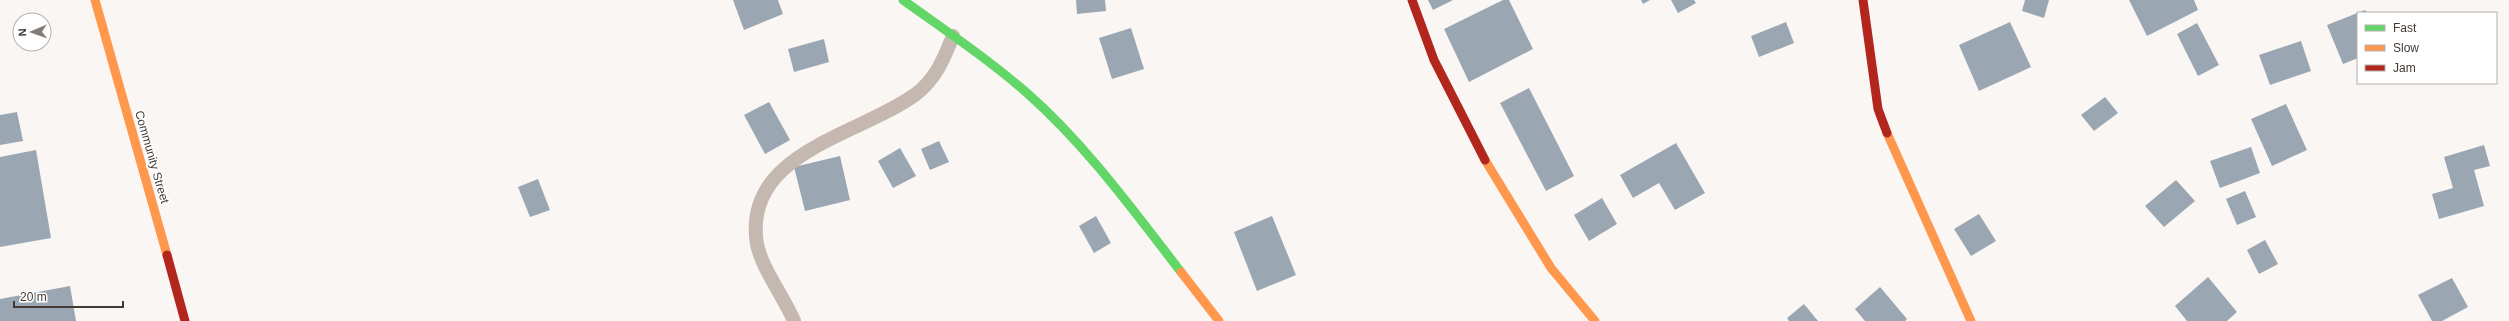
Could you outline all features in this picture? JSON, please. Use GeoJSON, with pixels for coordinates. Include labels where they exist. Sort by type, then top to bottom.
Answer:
{"type":"FeatureCollection","features":[{"type":"Feature","properties":{"kind":"street","name":"Community Street"},"geometry":{"type":"LineString","coordinates":[[95,0],[185,321]]}},
{"type":"Feature","properties":{"kind":"street"},"geometry":{"type":"LineString","coordinates":[[903,0],[953,36],[1043,108],[1086,152],[1219,321]]}},
{"type":"Feature","properties":{"kind":"street"},"geometry":{"type":"LineString","coordinates":[[1412,0],[1434,60],[1481,153],[1551,268],[1595,321]]}},
{"type":"Feature","properties":{"kind":"street"},"geometry":{"type":"LineString","coordinates":[[1862,0],[1878,109],[1892,147],[1971,321]]}},
{"type":"Feature","properties":{"kind":"lane"},"geometry":{"type":"LineString","coordinates":[[794,321],[758,246],[757,207],[762,194],[773,178],[792,162],[916,93],[940,68],[953,36]]}},
{"type":"Feature","properties":{"kind":"building"},"geometry":{"type":"Polygon","coordinates":[[[733,0],[778,0],[783,14],[744,30],[733,0]]]}},
{"type":"Feature","properties":{"kind":"building"},"geometry":{"type":"Polygon","coordinates":[[[1076,0],[1105,0],[1106,11],[1077,14],[1076,0]]]}},
{"type":"Feature","properties":{"kind":"building"},"geometry":{"type":"Polygon","coordinates":[[[1428,0],[1453,0],[1433,10],[1428,0]]]}},
{"type":"Feature","properties":{"kind":"building"},"geometry":{"type":"Polygon","coordinates":[[[1503,0],[1509,0],[1533,49],[1469,82],[1444,29],[1503,0]]]}},
{"type":"Feature","properties":{"kind":"building"},"geometry":{"type":"Polygon","coordinates":[[[1641,0],[1650,0],[1643,4],[1641,0]]]}},
{"type":"Feature","properties":{"kind":"building"},"geometry":{"type":"Polygon","coordinates":[[[1671,0],[1694,0],[1696,3],[1678,13],[1671,0]]]}},
{"type":"Feature","properties":{"kind":"building"},"geometry":{"type":"Polygon","coordinates":[[[2025,0],[2049,0],[2044,18],[2022,11],[2025,0]]]}},
{"type":"Feature","properties":{"kind":"building"},"geometry":{"type":"Polygon","coordinates":[[[2129,0],[2194,0],[2198,10],[2147,36],[2129,0]]]}},
{"type":"Feature","properties":{"kind":"building"},"geometry":{"type":"Polygon","coordinates":[[[2357,13],[2357,58],[2343,64],[2327,25],[2357,13]]]}},
{"type":"Feature","properties":{"kind":"building"},"geometry":{"type":"Polygon","coordinates":[[[1786,22],[1794,43],[1759,57],[1751,36],[1786,22]]]}},
{"type":"Feature","properties":{"kind":"building"},"geometry":{"type":"Polygon","coordinates":[[[2010,22],[2031,67],[1979,91],[1959,45],[2010,22]]]}},
{"type":"Feature","properties":{"kind":"building"},"geometry":{"type":"Polygon","coordinates":[[[2197,23],[2219,65],[2198,76],[2177,34],[2197,23]]]}},
{"type":"Feature","properties":{"kind":"building"},"geometry":{"type":"Polygon","coordinates":[[[1131,28],[1144,69],[1112,79],[1099,38],[1131,28]]]}},
{"type":"Feature","properties":{"kind":"building"},"geometry":{"type":"Polygon","coordinates":[[[824,39],[829,62],[794,72],[788,49],[824,39]]]}},
{"type":"Feature","properties":{"kind":"building"},"geometry":{"type":"Polygon","coordinates":[[[2301,41],[2311,71],[2270,85],[2259,55],[2301,41]]]}},
{"type":"Feature","properties":{"kind":"building"},"geometry":{"type":"Polygon","coordinates":[[[1529,88],[1574,176],[1546,191],[1500,103],[1529,88]]]}},
{"type":"Feature","properties":{"kind":"building"},"geometry":{"type":"Polygon","coordinates":[[[2105,97],[2118,113],[2094,131],[2081,115],[2105,97]]]}},
{"type":"Feature","properties":{"kind":"building"},"geometry":{"type":"Polygon","coordinates":[[[769,102],[790,140],[765,154],[744,115],[769,102]]]}},
{"type":"Feature","properties":{"kind":"building"},"geometry":{"type":"Polygon","coordinates":[[[2286,104],[2307,150],[2272,166],[2251,119],[2286,104]]]}},
{"type":"Feature","properties":{"kind":"building"},"geometry":{"type":"Polygon","coordinates":[[[17,112],[23,141],[0,145],[0,115],[17,112]]]}},
{"type":"Feature","properties":{"kind":"building"},"geometry":{"type":"Polygon","coordinates":[[[939,141],[949,162],[930,170],[921,149],[939,141]]]}},
{"type":"Feature","properties":{"kind":"building"},"geometry":{"type":"Polygon","coordinates":[[[1676,143],[1705,193],[1675,210],[1659,183],[1633,198],[1620,175],[1676,143]]]}},
{"type":"Feature","properties":{"kind":"building"},"geometry":{"type":"Polygon","coordinates":[[[2484,145],[2490,166],[2474,170],[2484,206],[2439,219],[2432,194],[2453,188],[2444,157],[2484,145]]]}},
{"type":"Feature","properties":{"kind":"building"},"geometry":{"type":"Polygon","coordinates":[[[2251,147],[2260,173],[2220,188],[2210,161],[2251,147]]]}},
{"type":"Feature","properties":{"kind":"building"},"geometry":{"type":"Polygon","coordinates":[[[900,148],[916,176],[893,188],[878,161],[900,148]]]}},
{"type":"Feature","properties":{"kind":"building"},"geometry":{"type":"Polygon","coordinates":[[[36,150],[51,238],[0,247],[0,157],[36,150]]]}},
{"type":"Feature","properties":{"kind":"building"},"geometry":{"type":"Polygon","coordinates":[[[840,156],[850,200],[805,211],[794,167],[840,156]]]}},
{"type":"Feature","properties":{"kind":"building"},"geometry":{"type":"Polygon","coordinates":[[[538,179],[550,210],[530,217],[518,187],[538,179]]]}},
{"type":"Feature","properties":{"kind":"building"},"geometry":{"type":"Polygon","coordinates":[[[2176,180],[2195,201],[2164,227],[2145,206],[2176,180]]]}},
{"type":"Feature","properties":{"kind":"building"},"geometry":{"type":"Polygon","coordinates":[[[2245,191],[2256,217],[2237,225],[2226,199],[2245,191]]]}},
{"type":"Feature","properties":{"kind":"building"},"geometry":{"type":"Polygon","coordinates":[[[1602,198],[1617,224],[1589,241],[1574,215],[1602,198]]]}},
{"type":"Feature","properties":{"kind":"building"},"geometry":{"type":"Polygon","coordinates":[[[1979,214],[1996,241],[1971,256],[1954,229],[1979,214]]]}},
{"type":"Feature","properties":{"kind":"building"},"geometry":{"type":"Polygon","coordinates":[[[1096,216],[1111,243],[1094,253],[1079,226],[1096,216]]]}},
{"type":"Feature","properties":{"kind":"building"},"geometry":{"type":"Polygon","coordinates":[[[1272,216],[1296,275],[1257,291],[1234,232],[1272,216]]]}},
{"type":"Feature","properties":{"kind":"building"},"geometry":{"type":"Polygon","coordinates":[[[2265,240],[2278,264],[2259,274],[2247,250],[2265,240]]]}},
{"type":"Feature","properties":{"kind":"building"},"geometry":{"type":"Polygon","coordinates":[[[2208,277],[2237,312],[2227,321],[2187,321],[2175,306],[2208,277]]]}},
{"type":"Feature","properties":{"kind":"building"},"geometry":{"type":"Polygon","coordinates":[[[2452,278],[2468,307],[2442,321],[2432,321],[2418,295],[2452,278]]]}},
{"type":"Feature","properties":{"kind":"building"},"geometry":{"type":"Polygon","coordinates":[[[70,286],[76,321],[0,321],[0,299],[70,286]]]}},
{"type":"Feature","properties":{"kind":"building"},"geometry":{"type":"Polygon","coordinates":[[[1880,287],[1907,319],[1905,321],[1865,321],[1855,309],[1880,287]]]}},
{"type":"Feature","properties":{"kind":"building"},"geometry":{"type":"Polygon","coordinates":[[[1804,304],[1818,321],[1789,321],[1787,318],[1804,304]]]}},
{"type":"Feature","properties":{"kind":"traffic: fast"},"geometry":{"type":"LineString","coordinates":[[903,0],[997,68],[1049,113],[1089,156],[1181,272]]}},
{"type":"Feature","properties":{"kind":"traffic: slow"},"geometry":{"type":"LineString","coordinates":[[95,0],[167,255]]}},
{"type":"Feature","properties":{"kind":"traffic: slow"},"geometry":{"type":"LineString","coordinates":[[1887,133],[1971,321]]}},
{"type":"Feature","properties":{"kind":"traffic: slow"},"geometry":{"type":"LineString","coordinates":[[1485,160],[1551,268],[1595,321]]}},
{"type":"Feature","properties":{"kind":"traffic: slow"},"geometry":{"type":"LineString","coordinates":[[1181,272],[1219,321]]}},
{"type":"Feature","properties":{"kind":"traffic: jam"},"geometry":{"type":"LineString","coordinates":[[1412,0],[1434,60],[1485,160]]}},
{"type":"Feature","properties":{"kind":"traffic: jam"},"geometry":{"type":"LineString","coordinates":[[1863,0],[1878,109],[1887,133]]}},
{"type":"Feature","properties":{"kind":"traffic: jam"},"geometry":{"type":"LineString","coordinates":[[167,255],[185,321]]}}]}
